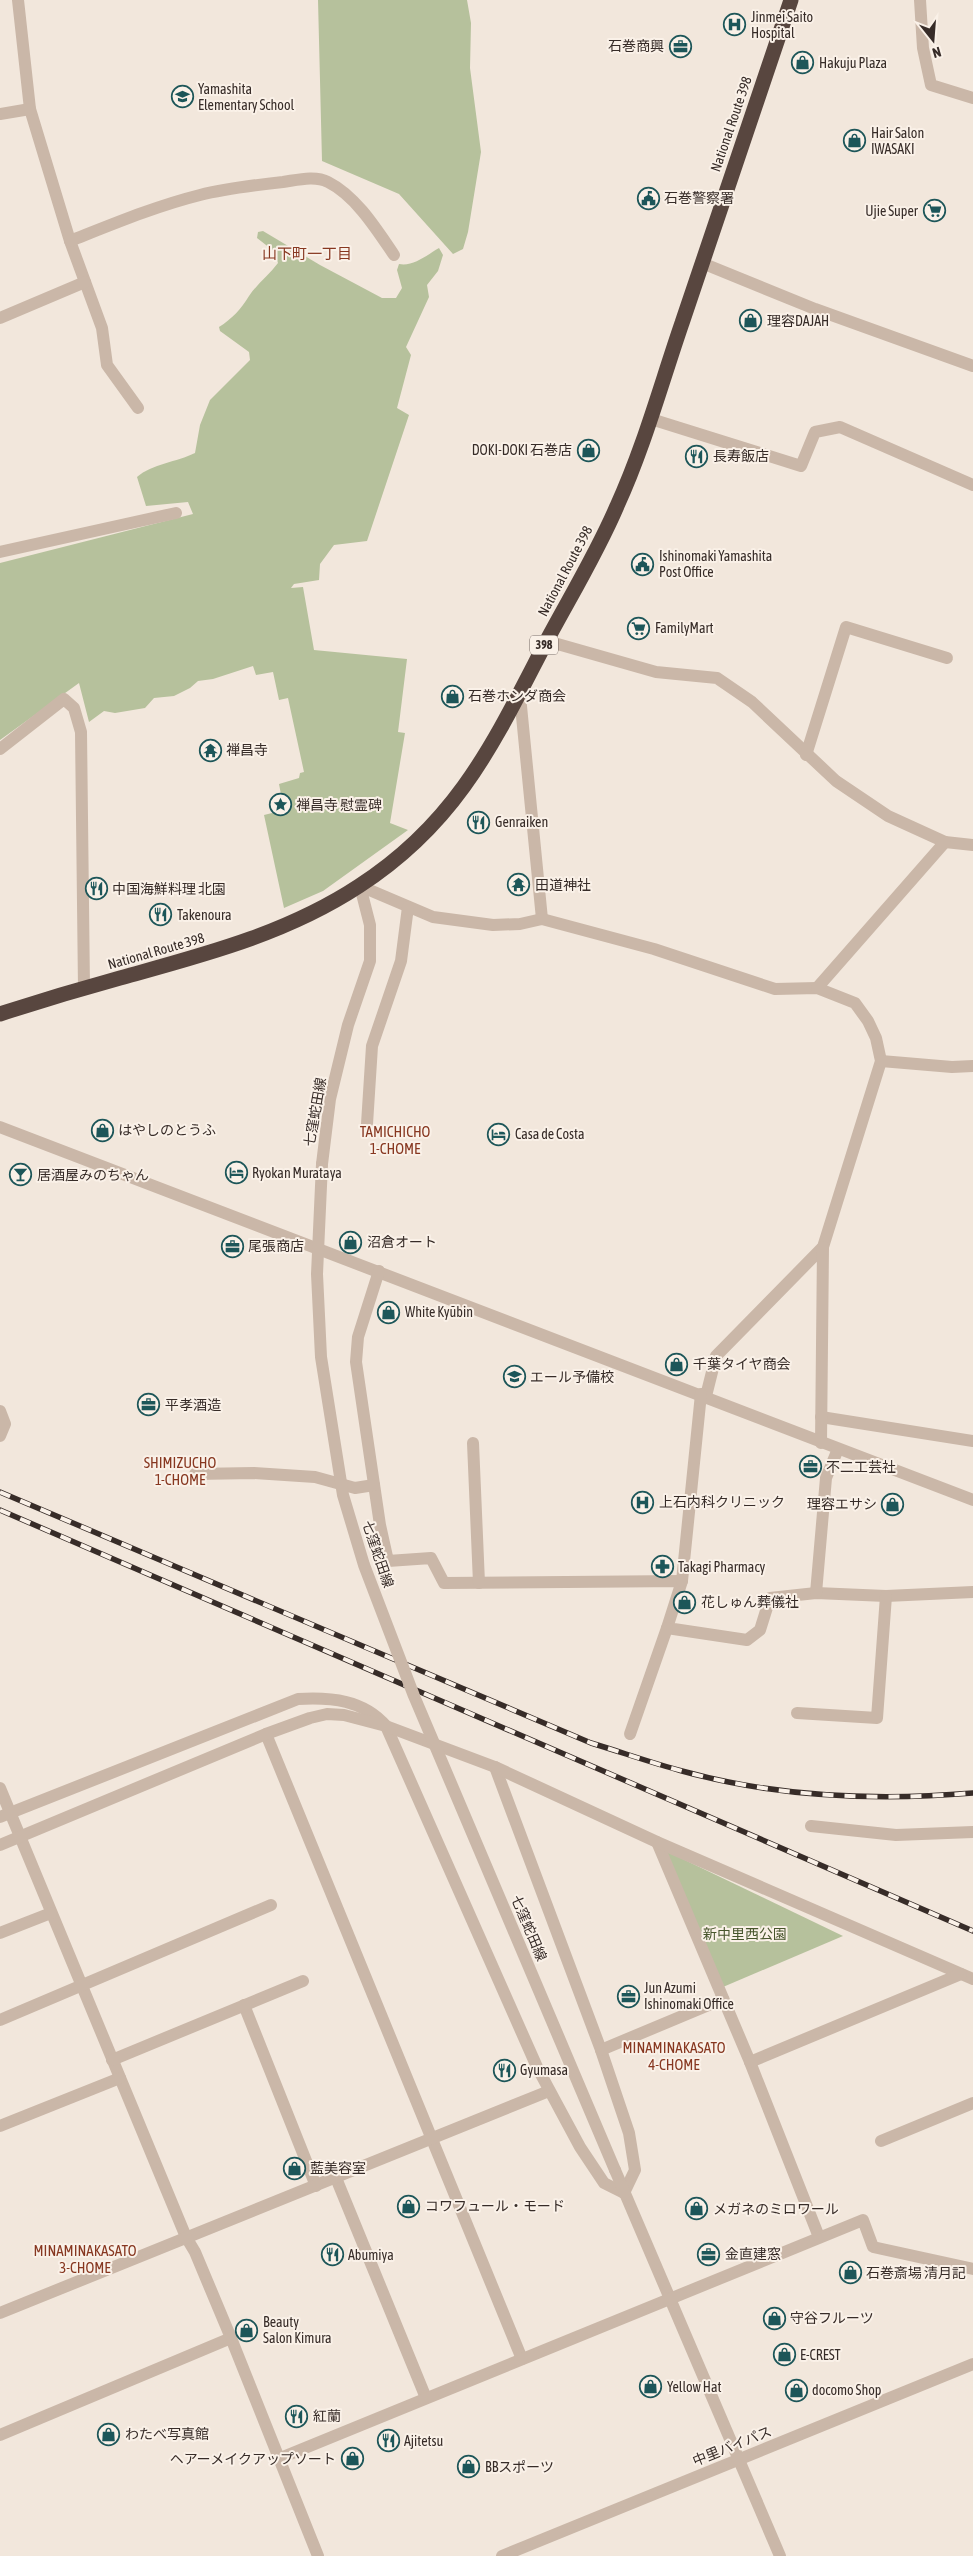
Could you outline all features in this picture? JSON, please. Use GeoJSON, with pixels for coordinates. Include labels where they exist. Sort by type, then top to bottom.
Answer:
{"type":"FeatureCollection","features":[{"type":"Feature","properties":{"kind":"highway","name":"National Route 398"},"geometry":{"type":"LineString","coordinates":[[0,1014],[218,950],[300,920],[360,886],[394,862],[436,823],[471,779],[520,696],[546,641],[617,507],[651,419],[791,0]]}},
{"type":"Feature","properties":{"kind":"street"},"geometry":{"type":"LineString","coordinates":[[18,0],[30,109],[70,241],[102,328],[107,365],[138,408]]}},
{"type":"Feature","properties":{"kind":"street"},"geometry":{"type":"LineString","coordinates":[[920,0],[924,48],[932,85],[973,98]]}},
{"type":"Feature","properties":{"kind":"street"},"geometry":{"type":"LineString","coordinates":[[0,114],[30,109]]}},
{"type":"Feature","properties":{"kind":"street"},"geometry":{"type":"LineString","coordinates":[[70,241],[130,217],[200,195],[251,185],[309,178],[326,181],[339,189],[380,234],[394,255]]}},
{"type":"Feature","properties":{"kind":"street"},"geometry":{"type":"LineString","coordinates":[[702,263],[815,308],[973,366]]}},
{"type":"Feature","properties":{"kind":"street"},"geometry":{"type":"LineString","coordinates":[[0,318],[85,282]]}},
{"type":"Feature","properties":{"kind":"street"},"geometry":{"type":"LineString","coordinates":[[651,419],[801,466],[815,432],[840,427],[973,485]]}},
{"type":"Feature","properties":{"kind":"street"},"geometry":{"type":"LineString","coordinates":[[0,552],[96,533],[176,513]]}},
{"type":"Feature","properties":{"kind":"street"},"geometry":{"type":"LineString","coordinates":[[806,754],[846,628],[946,658]]}},
{"type":"Feature","properties":{"kind":"street"},"geometry":{"type":"LineString","coordinates":[[546,641],[656,672],[717,678],[752,702],[836,781],[888,816],[945,842],[973,845]]}},
{"type":"Feature","properties":{"kind":"street"},"geometry":{"type":"LineString","coordinates":[[520,696],[542,919]]}},
{"type":"Feature","properties":{"kind":"street"},"geometry":{"type":"LineString","coordinates":[[0,749],[64,699],[74,708],[81,732],[84,988]]}},
{"type":"Feature","properties":{"kind":"street"},"geometry":{"type":"LineString","coordinates":[[817,988],[945,842]]}},
{"type":"Feature","properties":{"kind":"street"},"geometry":{"type":"LineString","coordinates":[[360,886],[433,918],[493,925],[520,924],[542,919],[654,949],[775,989],[817,988],[855,1004],[868,1021],[876,1038],[881,1061],[823,1247],[821,1443]]}},
{"type":"Feature","properties":{"kind":"street","name":"七窪蛇田線"},"geometry":{"type":"LineString","coordinates":[[360,886],[370,925],[370,961],[344,1043],[330,1099],[322,1164],[317,1274],[321,1357],[343,1495],[364,1565],[414,1696],[668,2298],[780,2556]]}},
{"type":"Feature","properties":{"kind":"street"},"geometry":{"type":"LineString","coordinates":[[368,1124],[372,1046],[401,962],[408,907]]}},
{"type":"Feature","properties":{"kind":"street"},"geometry":{"type":"LineString","coordinates":[[881,1061],[952,1068],[973,1066]]}},
{"type":"Feature","properties":{"kind":"street"},"geometry":{"type":"LineString","coordinates":[[0,1127],[380,1271],[703,1395],[821,1443],[973,1500]]}},
{"type":"Feature","properties":{"kind":"street"},"geometry":{"type":"LineString","coordinates":[[630,1734],[682,1581],[703,1395],[716,1356],[823,1247]]}},
{"type":"Feature","properties":{"kind":"street"},"geometry":{"type":"LineString","coordinates":[[380,1271],[358,1337],[356,1362],[374,1485],[388,1561],[431,1558],[444,1583],[682,1581]]}},
{"type":"Feature","properties":{"kind":"street"},"geometry":{"type":"LineString","coordinates":[[0,1411],[5,1424],[0,1436]]}},
{"type":"Feature","properties":{"kind":"street"},"geometry":{"type":"LineString","coordinates":[[821,1417],[973,1442]]}},
{"type":"Feature","properties":{"kind":"street"},"geometry":{"type":"LineString","coordinates":[[473,1443],[479,1583]]}},
{"type":"Feature","properties":{"kind":"street"},"geometry":{"type":"LineString","coordinates":[[816,1593],[826,1478],[838,1449]]}},
{"type":"Feature","properties":{"kind":"street"},"geometry":{"type":"LineString","coordinates":[[195,1474],[263,1474],[315,1477],[355,1488],[374,1485]]}},
{"type":"Feature","properties":{"kind":"street"},"geometry":{"type":"LineString","coordinates":[[667,1628],[747,1640],[760,1630],[770,1598],[816,1593],[886,1596],[973,1592]]}},
{"type":"Feature","properties":{"kind":"street"},"geometry":{"type":"LineString","coordinates":[[797,1713],[878,1718],[886,1596]]}},
{"type":"Feature","properties":{"kind":"street"},"geometry":{"type":"LineString","coordinates":[[5,1815],[298,1699],[335,1699],[375,1712],[386,1726],[550,2091],[604,2184],[624,2193],[635,2170],[629,2133],[602,2050],[495,1767]]}},
{"type":"Feature","properties":{"kind":"street"},"geometry":{"type":"LineString","coordinates":[[0,1845],[266,1734],[310,1718],[328,1714],[344,1715],[386,1726],[495,1767],[658,1842],[967,1977]]}},
{"type":"Feature","properties":{"kind":"street"},"geometry":{"type":"LineString","coordinates":[[266,1734],[522,2359]]}},
{"type":"Feature","properties":{"kind":"street"},"geometry":{"type":"LineString","coordinates":[[0,1788],[5,1815],[19,1837],[186,2237],[195,2252],[318,2556]]}},
{"type":"Feature","properties":{"kind":"street"},"geometry":{"type":"LineString","coordinates":[[811,1826],[896,1835],[973,1832]]}},
{"type":"Feature","properties":{"kind":"street"},"geometry":{"type":"LineString","coordinates":[[658,1842],[750,2062],[819,2237]]}},
{"type":"Feature","properties":{"kind":"street"},"geometry":{"type":"LineString","coordinates":[[0,2020],[271,1905]]}},
{"type":"Feature","properties":{"kind":"street"},"geometry":{"type":"LineString","coordinates":[[0,1934],[51,1913]]}},
{"type":"Feature","properties":{"kind":"street"},"geometry":{"type":"LineString","coordinates":[[750,2062],[967,1977]]}},
{"type":"Feature","properties":{"kind":"street"},"geometry":{"type":"LineString","coordinates":[[112,2060],[303,1981]]}},
{"type":"Feature","properties":{"kind":"street"},"geometry":{"type":"LineString","coordinates":[[602,2050],[723,1999]]}},
{"type":"Feature","properties":{"kind":"street"},"geometry":{"type":"LineString","coordinates":[[244,2005],[316,2186]]}},
{"type":"Feature","properties":{"kind":"street"},"geometry":{"type":"LineString","coordinates":[[0,2126],[120,2078]]}},
{"type":"Feature","properties":{"kind":"street"},"geometry":{"type":"LineString","coordinates":[[0,2313],[550,2091]]}},
{"type":"Feature","properties":{"kind":"street"},"geometry":{"type":"LineString","coordinates":[[881,2141],[973,2102]]}},
{"type":"Feature","properties":{"kind":"street"},"geometry":{"type":"LineString","coordinates":[[336,2178],[426,2398]]}},
{"type":"Feature","properties":{"kind":"street"},"geometry":{"type":"LineString","coordinates":[[278,2458],[863,2220],[873,2247],[973,2269]]}},
{"type":"Feature","properties":{"kind":"street"},"geometry":{"type":"LineString","coordinates":[[0,2435],[231,2338]]}},
{"type":"Feature","properties":{"kind":"street","name":"中里バイパス"},"geometry":{"type":"LineString","coordinates":[[502,2556],[973,2364]]}},
{"type":"Feature","properties":{"kind":"green space"},"geometry":{"type":"Polygon","coordinates":[[[318,0],[467,0],[471,23],[470,68],[481,152],[468,232],[463,249],[453,254],[399,194],[322,161],[318,0]]]}},
{"type":"Feature","properties":{"kind":"green space"},"geometry":{"type":"Polygon","coordinates":[[[263,231],[320,265],[382,298],[396,298],[402,288],[397,270],[399,264],[415,262],[439,248],[443,255],[438,271],[427,285],[429,297],[406,347],[411,355],[397,408],[409,415],[367,541],[334,545],[320,564],[319,580],[294,584],[291,588],[303,587],[314,650],[407,659],[398,732],[405,733],[390,823],[408,830],[323,891],[284,908],[264,815],[284,810],[279,784],[299,778],[300,773],[304,772],[288,698],[279,700],[273,672],[256,675],[253,666],[213,679],[198,681],[190,688],[174,696],[154,698],[145,708],[115,713],[104,711],[89,722],[79,683],[0,740],[0,563],[193,514],[188,502],[146,506],[137,477],[157,466],[195,453],[200,425],[210,400],[250,360],[249,352],[220,331],[219,327],[236,313],[278,263],[275,252],[257,238],[258,232],[263,231]]]}},
{"type":"Feature","properties":{"kind":"green space","name":"新中里西公園"},"geometry":{"type":"Polygon","coordinates":[[[666,1851],[843,1936],[723,1987],[666,1851]]]}},
{"type":"Feature","properties":{"kind":"railway"},"geometry":{"type":"LineString","coordinates":[[0,1492],[591,1743],[648,1761],[718,1780],[753,1787],[826,1795],[900,1797],[973,1793]]}},
{"type":"Feature","properties":{"kind":"railway"},"geometry":{"type":"LineString","coordinates":[[0,1510],[973,1931]]}},
{"type":"Feature","properties":{"kind":"place","name":"Jinmei Saito Hospital"},"geometry":{"type":"Point","coordinates":[735,25]}},
{"type":"Feature","properties":{"kind":"place","name":"石巻商興"},"geometry":{"type":"Point","coordinates":[680,46]}},
{"type":"Feature","properties":{"kind":"place","name":"Hakuju Plaza"},"geometry":{"type":"Point","coordinates":[803,63]}},
{"type":"Feature","properties":{"kind":"place","name":"Yamashita Elementary School"},"geometry":{"type":"Point","coordinates":[182,97]}},
{"type":"Feature","properties":{"kind":"place","name":"Hair Salon IWASAKI"},"geometry":{"type":"Point","coordinates":[855,141]}},
{"type":"Feature","properties":{"kind":"place","name":"石巻警察署"},"geometry":{"type":"Point","coordinates":[648,198]}},
{"type":"Feature","properties":{"kind":"place","name":"Ujie Super"},"geometry":{"type":"Point","coordinates":[934,211]}},
{"type":"Feature","properties":{"kind":"place","name":"理容DAJAH"},"geometry":{"type":"Point","coordinates":[751,321]}},
{"type":"Feature","properties":{"kind":"place","name":"DOKI-DOKI 石巻店"},"geometry":{"type":"Point","coordinates":[588,450]}},
{"type":"Feature","properties":{"kind":"place","name":"長寿飯店"},"geometry":{"type":"Point","coordinates":[697,456]}},
{"type":"Feature","properties":{"kind":"place","name":"Ishinomaki Yamashita Post Office"},"geometry":{"type":"Point","coordinates":[643,564]}},
{"type":"Feature","properties":{"kind":"place","name":"FamilyMart"},"geometry":{"type":"Point","coordinates":[639,628]}},
{"type":"Feature","properties":{"kind":"place","name":"石巻ホンダ商会"},"geometry":{"type":"Point","coordinates":[452,696]}},
{"type":"Feature","properties":{"kind":"place","name":"禅昌寺"},"geometry":{"type":"Point","coordinates":[210,750]}},
{"type":"Feature","properties":{"kind":"place","name":"禅昌寺 慰霊碑"},"geometry":{"type":"Point","coordinates":[280,805]}},
{"type":"Feature","properties":{"kind":"place","name":"Genraiken"},"geometry":{"type":"Point","coordinates":[479,822]}},
{"type":"Feature","properties":{"kind":"place","name":"田道神社"},"geometry":{"type":"Point","coordinates":[519,885]}},
{"type":"Feature","properties":{"kind":"place","name":"中国海鮮料理 北園"},"geometry":{"type":"Point","coordinates":[96,889]}},
{"type":"Feature","properties":{"kind":"place","name":"Takenoura"},"geometry":{"type":"Point","coordinates":[161,915]}},
{"type":"Feature","properties":{"kind":"place","name":"はやしのとうふ"},"geometry":{"type":"Point","coordinates":[102,1130]}},
{"type":"Feature","properties":{"kind":"place","name":"Casa de Costa"},"geometry":{"type":"Point","coordinates":[499,1134]}},
{"type":"Feature","properties":{"kind":"place","name":"Ryokan Murataya"},"geometry":{"type":"Point","coordinates":[236,1173]}},
{"type":"Feature","properties":{"kind":"place","name":"居酒屋みのちゃん"},"geometry":{"type":"Point","coordinates":[21,1175]}},
{"type":"Feature","properties":{"kind":"place","name":"沼倉オート"},"geometry":{"type":"Point","coordinates":[351,1242]}},
{"type":"Feature","properties":{"kind":"place","name":"尾張商店"},"geometry":{"type":"Point","coordinates":[232,1246]}},
{"type":"Feature","properties":{"kind":"place","name":"White Kyūbin"},"geometry":{"type":"Point","coordinates":[389,1312]}},
{"type":"Feature","properties":{"kind":"place","name":"千葉タイヤ商会"},"geometry":{"type":"Point","coordinates":[677,1364]}},
{"type":"Feature","properties":{"kind":"place","name":"エール予備校"},"geometry":{"type":"Point","coordinates":[514,1377]}},
{"type":"Feature","properties":{"kind":"place","name":"平孝酒造"},"geometry":{"type":"Point","coordinates":[149,1405]}},
{"type":"Feature","properties":{"kind":"place","name":"不二工芸社"},"geometry":{"type":"Point","coordinates":[810,1467]}},
{"type":"Feature","properties":{"kind":"place","name":"上石内科クリニック"},"geometry":{"type":"Point","coordinates":[643,1502]}},
{"type":"Feature","properties":{"kind":"place","name":"理容エサシ"},"geometry":{"type":"Point","coordinates":[893,1504]}},
{"type":"Feature","properties":{"kind":"place","name":"Takagi Pharmacy"},"geometry":{"type":"Point","coordinates":[662,1567]}},
{"type":"Feature","properties":{"kind":"place","name":"花しゅん葬儀社"},"geometry":{"type":"Point","coordinates":[685,1602]}},
{"type":"Feature","properties":{"kind":"place","name":"Jun Azumi Ishinomaki Office"},"geometry":{"type":"Point","coordinates":[628,1996]}},
{"type":"Feature","properties":{"kind":"place","name":"Gyumasa"},"geometry":{"type":"Point","coordinates":[504,2070]}},
{"type":"Feature","properties":{"kind":"place","name":"藍美容室"},"geometry":{"type":"Point","coordinates":[294,2168]}},
{"type":"Feature","properties":{"kind":"place","name":"コワフュール・モード"},"geometry":{"type":"Point","coordinates":[409,2206]}},
{"type":"Feature","properties":{"kind":"place","name":"メガネのミロワール"},"geometry":{"type":"Point","coordinates":[697,2209]}},
{"type":"Feature","properties":{"kind":"place","name":"金直建窓"},"geometry":{"type":"Point","coordinates":[709,2254]}},
{"type":"Feature","properties":{"kind":"place","name":"Abumiya"},"geometry":{"type":"Point","coordinates":[332,2255]}},
{"type":"Feature","properties":{"kind":"place","name":"石巻斎場 清月記"},"geometry":{"type":"Point","coordinates":[850,2273]}},
{"type":"Feature","properties":{"kind":"place","name":"守谷フルーツ"},"geometry":{"type":"Point","coordinates":[774,2318]}},
{"type":"Feature","properties":{"kind":"place","name":"Beauty Salon Kimura"},"geometry":{"type":"Point","coordinates":[247,2330]}},
{"type":"Feature","properties":{"kind":"place","name":"E-CREST"},"geometry":{"type":"Point","coordinates":[784,2355]}},
{"type":"Feature","properties":{"kind":"place","name":"Yellow Hat"},"geometry":{"type":"Point","coordinates":[651,2387]}},
{"type":"Feature","properties":{"kind":"place","name":"docomo Shop"},"geometry":{"type":"Point","coordinates":[796,2390]}},
{"type":"Feature","properties":{"kind":"place","name":"紅蘭"},"geometry":{"type":"Point","coordinates":[297,2416]}},
{"type":"Feature","properties":{"kind":"place","name":"わたべ写真館"},"geometry":{"type":"Point","coordinates":[109,2434]}},
{"type":"Feature","properties":{"kind":"place","name":"Ajitetsu"},"geometry":{"type":"Point","coordinates":[388,2441]}},
{"type":"Feature","properties":{"kind":"place","name":"ヘアーメイクアップソート"},"geometry":{"type":"Point","coordinates":[352,2459]}},
{"type":"Feature","properties":{"kind":"place","name":"BBスポーツ"},"geometry":{"type":"Point","coordinates":[469,2467]}},
{"type":"Feature","properties":{"kind":"district","name":"山下町一丁目"},"geometry":{"type":"Point","coordinates":[307,253]}},
{"type":"Feature","properties":{"kind":"district","name":"TAMICHICHO 1-CHOME"},"geometry":{"type":"Point","coordinates":[395,1140]}},
{"type":"Feature","properties":{"kind":"district","name":"SHIMIZUCHO 1-CHOME"},"geometry":{"type":"Point","coordinates":[180,1470]}},
{"type":"Feature","properties":{"kind":"district","name":"MINAMINAKASATO 4-CHOME"},"geometry":{"type":"Point","coordinates":[674,2056]}},
{"type":"Feature","properties":{"kind":"district","name":"MINAMINAKASATO 3-CHOME"},"geometry":{"type":"Point","coordinates":[85,2258]}}]}
